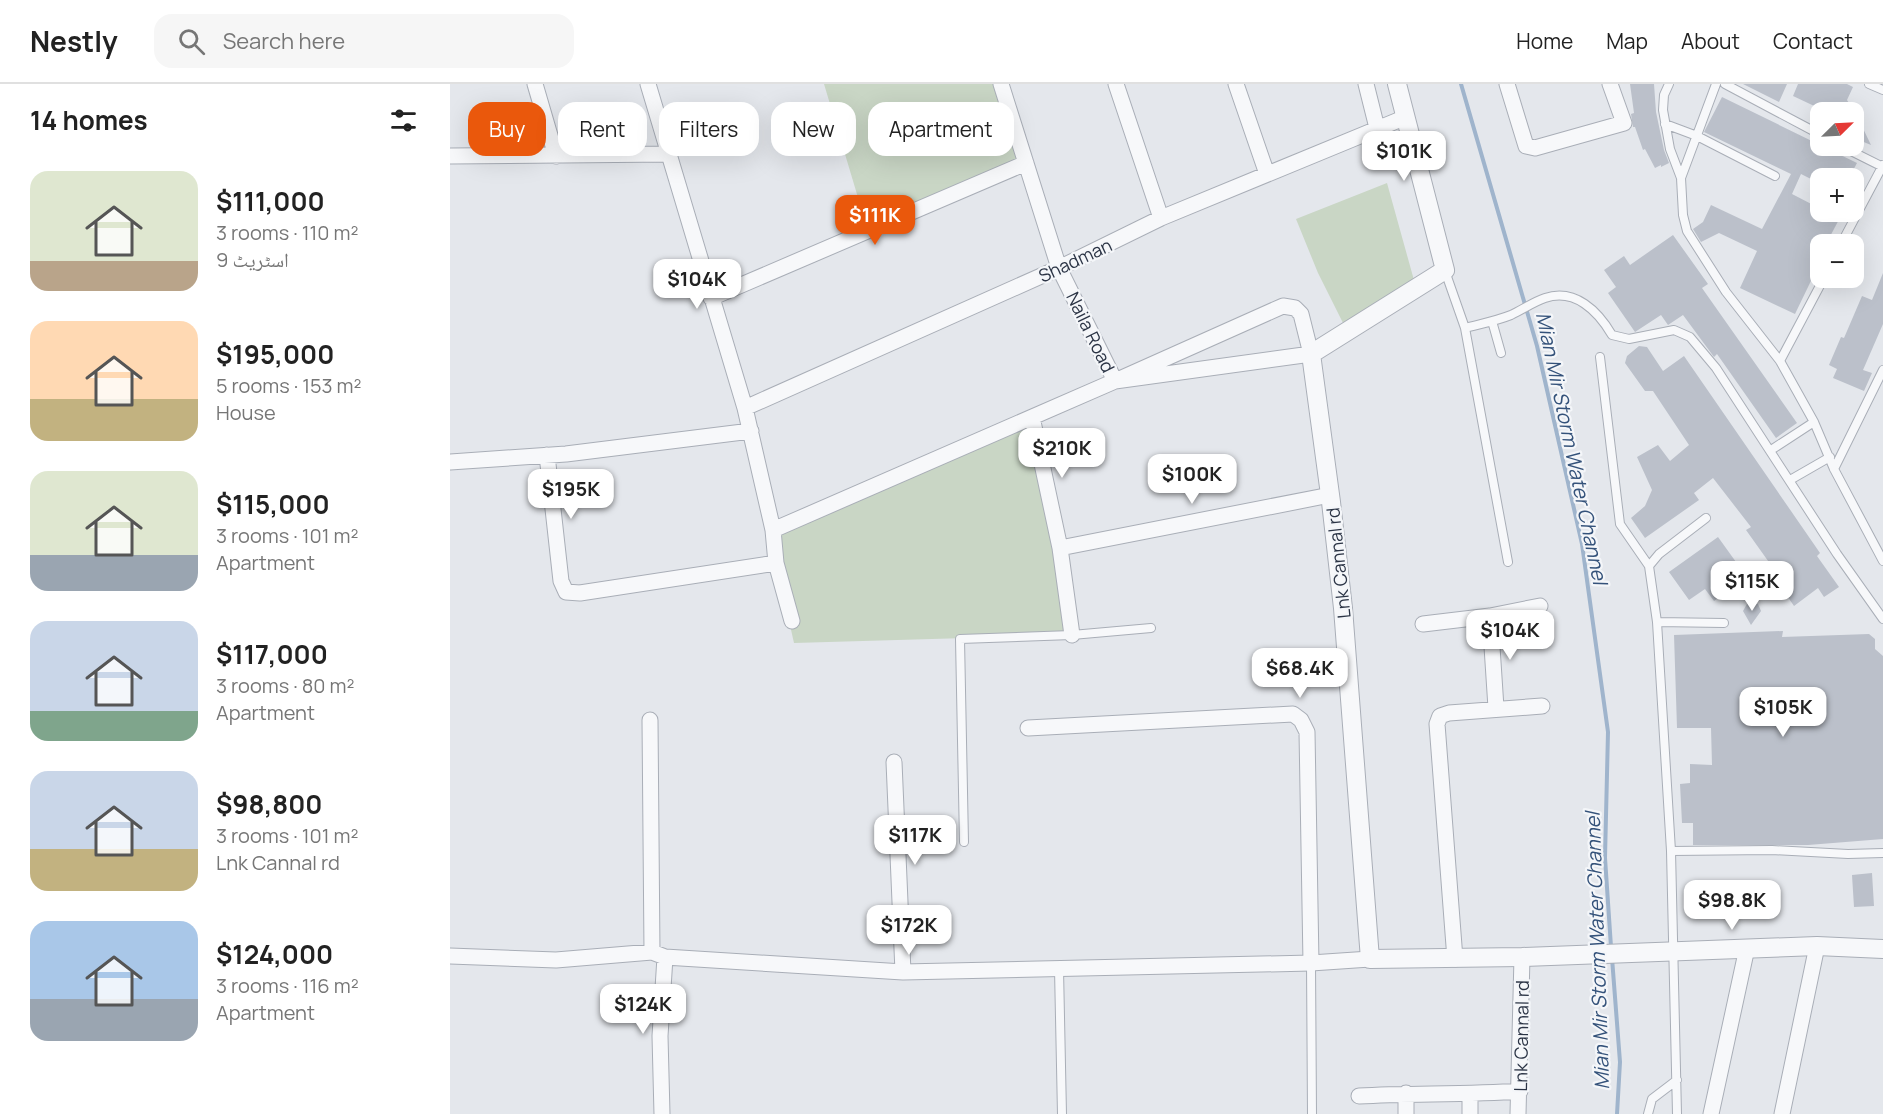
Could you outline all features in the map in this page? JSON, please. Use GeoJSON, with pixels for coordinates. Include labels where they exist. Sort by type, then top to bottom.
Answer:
{"type":"FeatureCollection","features":[{"type":"Feature","properties":{"kind":"street"},"geometry":{"type":"LineString","coordinates":[[535,84],[556,156]]}},
{"type":"Feature","properties":{"kind":"street"},"geometry":{"type":"LineString","coordinates":[[648,84],[659,121]]}},
{"type":"Feature","properties":{"kind":"street","name":"Naila Road"},"geometry":{"type":"LineString","coordinates":[[1000,84],[1059,268],[1114,381],[1283,306],[1295,308],[1301,314],[1311,354]]}},
{"type":"Feature","properties":{"kind":"street"},"geometry":{"type":"LineString","coordinates":[[1116,84],[1161,219]]}},
{"type":"Feature","properties":{"kind":"street"},"geometry":{"type":"LineString","coordinates":[[1236,84],[1267,174]]}},
{"type":"Feature","properties":{"kind":"street"},"geometry":{"type":"LineString","coordinates":[[1366,84],[1377,128]]}},
{"type":"Feature","properties":{"kind":"street"},"geometry":{"type":"LineString","coordinates":[[773,530],[1114,381],[1311,354],[1445,270],[1397,84]]}},
{"type":"Feature","properties":{"kind":"street"},"geometry":{"type":"LineString","coordinates":[[1507,84],[1526,146],[1535,148],[1624,123],[1610,84]]}},
{"type":"Feature","properties":{"kind":"street","name":"Shadman"},"geometry":{"type":"LineString","coordinates":[[746,408],[1059,268],[1161,219],[1406,117]]}},
{"type":"Feature","properties":{"kind":"street"},"geometry":{"type":"LineString","coordinates":[[450,156],[659,154]]}},
{"type":"Feature","properties":{"kind":"street"},"geometry":{"type":"LineString","coordinates":[[670,156],[746,408],[773,530],[776,563],[792,621]]}},
{"type":"Feature","properties":{"kind":"street"},"geometry":{"type":"LineString","coordinates":[[711,298],[1026,163]]}},
{"type":"Feature","properties":{"kind":"street","name":"Lnk Cannal rd"},"geometry":{"type":"LineString","coordinates":[[1311,354],[1343,608],[1370,959],[1602,955],[1817,945],[1883,950]]}},
{"type":"Feature","properties":{"kind":"street"},"geometry":{"type":"LineString","coordinates":[[1032,417],[1060,548],[1072,634]]}},
{"type":"Feature","properties":{"kind":"street"},"geometry":{"type":"LineString","coordinates":[[450,462],[547,455],[751,431]]}},
{"type":"Feature","properties":{"kind":"street"},"geometry":{"type":"LineString","coordinates":[[547,455],[561,581],[566,592],[580,593],[776,563]]}},
{"type":"Feature","properties":{"kind":"street"},"geometry":{"type":"LineString","coordinates":[[1060,548],[1330,495]]}},
{"type":"Feature","properties":{"kind":"street"},"geometry":{"type":"LineString","coordinates":[[1423,624],[1490,616],[1540,606]]}},
{"type":"Feature","properties":{"kind":"street"},"geometry":{"type":"LineString","coordinates":[[1490,616],[1496,708]]}},
{"type":"Feature","properties":{"kind":"street"},"geometry":{"type":"LineString","coordinates":[[1455,959],[1437,724],[1440,716],[1449,713],[1542,706]]}},
{"type":"Feature","properties":{"kind":"street"},"geometry":{"type":"LineString","coordinates":[[1028,728],[1293,714],[1301,720],[1307,732],[1311,963]]}},
{"type":"Feature","properties":{"kind":"street"},"geometry":{"type":"LineString","coordinates":[[650,720],[662,1114]]}},
{"type":"Feature","properties":{"kind":"street"},"geometry":{"type":"LineString","coordinates":[[894,762],[903,972]]}},
{"type":"Feature","properties":{"kind":"street"},"geometry":{"type":"LineString","coordinates":[[1782,1114],[1817,945]]}},
{"type":"Feature","properties":{"kind":"street"},"geometry":{"type":"LineString","coordinates":[[1711,1114],[1747,948]]}},
{"type":"Feature","properties":{"kind":"street"},"geometry":{"type":"LineString","coordinates":[[450,956],[556,960],[658,954],[903,972],[1311,963],[1370,959]]}},
{"type":"Feature","properties":{"kind":"street","name":"Lnk Cannal rd"},"geometry":{"type":"LineString","coordinates":[[1518,1114],[1522,957]]}},
{"type":"Feature","properties":{"kind":"street"},"geometry":{"type":"LineString","coordinates":[[1359,1096],[1406,1093],[1470,1095],[1520,1091]]}},
{"type":"Feature","properties":{"kind":"street"},"geometry":{"type":"LineString","coordinates":[[1406,1093],[1406,1114]]}},
{"type":"Feature","properties":{"kind":"street"},"geometry":{"type":"LineString","coordinates":[[1470,1095],[1470,1114]]}},
{"type":"Feature","properties":{"kind":"lane"},"geometry":{"type":"LineString","coordinates":[[1669,84],[1664,95],[1663,110],[1670,148],[1681,178],[1683,215],[1691,238],[1726,292],[1780,361],[1814,422],[1834,468],[1883,561]]}},
{"type":"Feature","properties":{"kind":"lane"},"geometry":{"type":"LineString","coordinates":[[1681,178],[1716,84]]}},
{"type":"Feature","properties":{"kind":"lane"},"geometry":{"type":"LineString","coordinates":[[1725,84],[1810,129]]}},
{"type":"Feature","properties":{"kind":"lane"},"geometry":{"type":"LineString","coordinates":[[1869,84],[1883,90]]}},
{"type":"Feature","properties":{"kind":"lane"},"geometry":{"type":"LineString","coordinates":[[1665,124],[1697,136],[1775,176]]}},
{"type":"Feature","properties":{"kind":"lane"},"geometry":{"type":"LineString","coordinates":[[1846,234],[1883,166],[1862,156]]}},
{"type":"Feature","properties":{"kind":"lane"},"geometry":{"type":"LineString","coordinates":[[1445,270],[1466,328],[1508,562]]}},
{"type":"Feature","properties":{"kind":"lane"},"geometry":{"type":"LineString","coordinates":[[1780,361],[1819,288]]}},
{"type":"Feature","properties":{"kind":"lane"},"geometry":{"type":"LineString","coordinates":[[1466,328],[1510,315],[1544,298],[1561,295],[1574,297],[1604,321],[1612,336],[1629,339],[1674,330],[1690,337],[1716,368],[1883,619]]}},
{"type":"Feature","properties":{"kind":"lane"},"geometry":{"type":"LineString","coordinates":[[1492,321],[1501,353]]}},
{"type":"Feature","properties":{"kind":"lane"},"geometry":{"type":"LineString","coordinates":[[1600,357],[1620,524],[1648,566],[1657,622],[1671,851],[1677,1114]]}},
{"type":"Feature","properties":{"kind":"lane"},"geometry":{"type":"LineString","coordinates":[[1834,468],[1883,370]]}},
{"type":"Feature","properties":{"kind":"lane"},"geometry":{"type":"LineString","coordinates":[[1771,450],[1814,422]]}},
{"type":"Feature","properties":{"kind":"lane"},"geometry":{"type":"LineString","coordinates":[[1790,480],[1830,458]]}},
{"type":"Feature","properties":{"kind":"lane"},"geometry":{"type":"LineString","coordinates":[[1648,566],[1659,554],[1706,518]]}},
{"type":"Feature","properties":{"kind":"lane"},"geometry":{"type":"LineString","coordinates":[[1657,622],[1724,623]]}},
{"type":"Feature","properties":{"kind":"lane"},"geometry":{"type":"LineString","coordinates":[[964,842],[960,639],[1151,628]]}},
{"type":"Feature","properties":{"kind":"lane"},"geometry":{"type":"LineString","coordinates":[[1671,851],[1772,850],[1848,854],[1883,853]]}},
{"type":"Feature","properties":{"kind":"lane"},"geometry":{"type":"LineString","coordinates":[[1311,963],[1312,1114]]}},
{"type":"Feature","properties":{"kind":"lane"},"geometry":{"type":"LineString","coordinates":[[1059,969],[1062,1114]]}},
{"type":"Feature","properties":{"kind":"lane"},"geometry":{"type":"LineString","coordinates":[[1648,1114],[1652,1099],[1677,1080]]}},
{"type":"Feature","properties":{"kind":"green space"},"geometry":{"type":"Polygon","coordinates":[[[824,84],[1001,84],[1007,102],[868,102],[868,156],[1014,156],[1014,125],[1026,163],[868,231],[846,156],[856,156],[856,102],[829,102],[824,84]]]}},
{"type":"Feature","properties":{"kind":"green space"},"geometry":{"type":"Polygon","coordinates":[[[1387,183],[1417,291],[1347,331],[1318,273],[1296,219],[1387,183]]]}},
{"type":"Feature","properties":{"kind":"green space"},"geometry":{"type":"Polygon","coordinates":[[[1032,417],[1072,635],[794,643],[776,563],[773,530],[1032,417]]]}},
{"type":"Feature","properties":{"kind":"building"},"geometry":{"type":"Polygon","coordinates":[[[1630,84],[1654,84],[1656,112],[1669,163],[1661,167],[1661,165],[1655,168],[1645,149],[1643,150],[1635,127],[1633,127],[1631,114],[1634,113],[1630,84]]]}},
{"type":"Feature","properties":{"kind":"building"},"geometry":{"type":"Polygon","coordinates":[[[1743,84],[1787,84],[1779,102],[1743,84]]]}},
{"type":"Feature","properties":{"kind":"building"},"geometry":{"type":"Polygon","coordinates":[[[1798,84],[1847,84],[1853,87],[1847,100],[1848,102],[1810,102],[1810,104],[1793,96],[1798,84]]]}},
{"type":"Feature","properties":{"kind":"building"},"geometry":{"type":"Polygon","coordinates":[[[1722,97],[1810,140],[1810,156],[1843,156],[1857,163],[1854,168],[1810,168],[1810,178],[1801,174],[1792,194],[1810,203],[1810,222],[1838,222],[1831,234],[1810,234],[1810,283],[1795,314],[1740,288],[1757,251],[1719,233],[1701,242],[1693,229],[1703,222],[1711,205],[1762,229],[1791,174],[1704,132],[1722,97]]]}},
{"type":"Feature","properties":{"kind":"building"},"geometry":{"type":"Polygon","coordinates":[[[1864,131],[1871,145],[1864,142],[1864,131]]]}},
{"type":"Feature","properties":{"kind":"building"},"geometry":{"type":"Polygon","coordinates":[[[1673,235],[1708,284],[1702,288],[1797,423],[1776,438],[1717,354],[1714,357],[1683,315],[1668,325],[1661,315],[1635,332],[1608,293],[1616,287],[1604,270],[1624,256],[1630,265],[1673,235]]]}},
{"type":"Feature","properties":{"kind":"building"},"geometry":{"type":"Polygon","coordinates":[[[1883,273],[1883,324],[1863,370],[1872,373],[1864,391],[1833,378],[1837,369],[1829,365],[1841,337],[1844,338],[1862,296],[1872,300],[1883,273]]]}},
{"type":"Feature","properties":{"kind":"building"},"geometry":{"type":"Polygon","coordinates":[[[1639,346],[1647,347],[1663,371],[1684,356],[1820,553],[1817,556],[1839,587],[1824,597],[1818,588],[1794,606],[1781,587],[1783,582],[1746,530],[1751,527],[1713,478],[1694,493],[1699,500],[1645,538],[1631,518],[1645,506],[1652,490],[1637,457],[1658,445],[1670,461],[1689,445],[1653,391],[1645,391],[1625,363],[1627,356],[1639,346]]]}},
{"type":"Feature","properties":{"kind":"building"},"geometry":{"type":"Polygon","coordinates":[[[1718,537],[1736,562],[1721,572],[1732,588],[1714,601],[1705,589],[1689,600],[1669,572],[1718,537]]]}},
{"type":"Feature","properties":{"kind":"building"},"geometry":{"type":"Polygon","coordinates":[[[1750,602],[1758,604],[1761,611],[1751,625],[1743,611],[1750,602]]]}},
{"type":"Feature","properties":{"kind":"building"},"geometry":{"type":"Polygon","coordinates":[[[1783,631],[1782,637],[1869,634],[1875,639],[1875,649],[1883,656],[1883,839],[1808,845],[1693,845],[1693,823],[1682,823],[1680,784],[1690,783],[1690,764],[1712,765],[1711,728],[1677,728],[1674,635],[1783,631]]]}},
{"type":"Feature","properties":{"kind":"building"},"geometry":{"type":"Polygon","coordinates":[[[1872,873],[1874,906],[1854,907],[1852,875],[1872,873]]]}},
{"type":"Feature","properties":{"kind":"waterway","name":"Mian Mir Storm Water Channel"},"geometry":{"type":"LineString","coordinates":[[1461,84],[1537,346],[1582,544],[1608,732],[1605,858],[1611,947]]}},
{"type":"Feature","properties":{"kind":"waterway","name":"Mian Mir Storm Water Channel"},"geometry":{"type":"LineString","coordinates":[[1612,958],[1620,1062],[1617,1114]]}}]}
